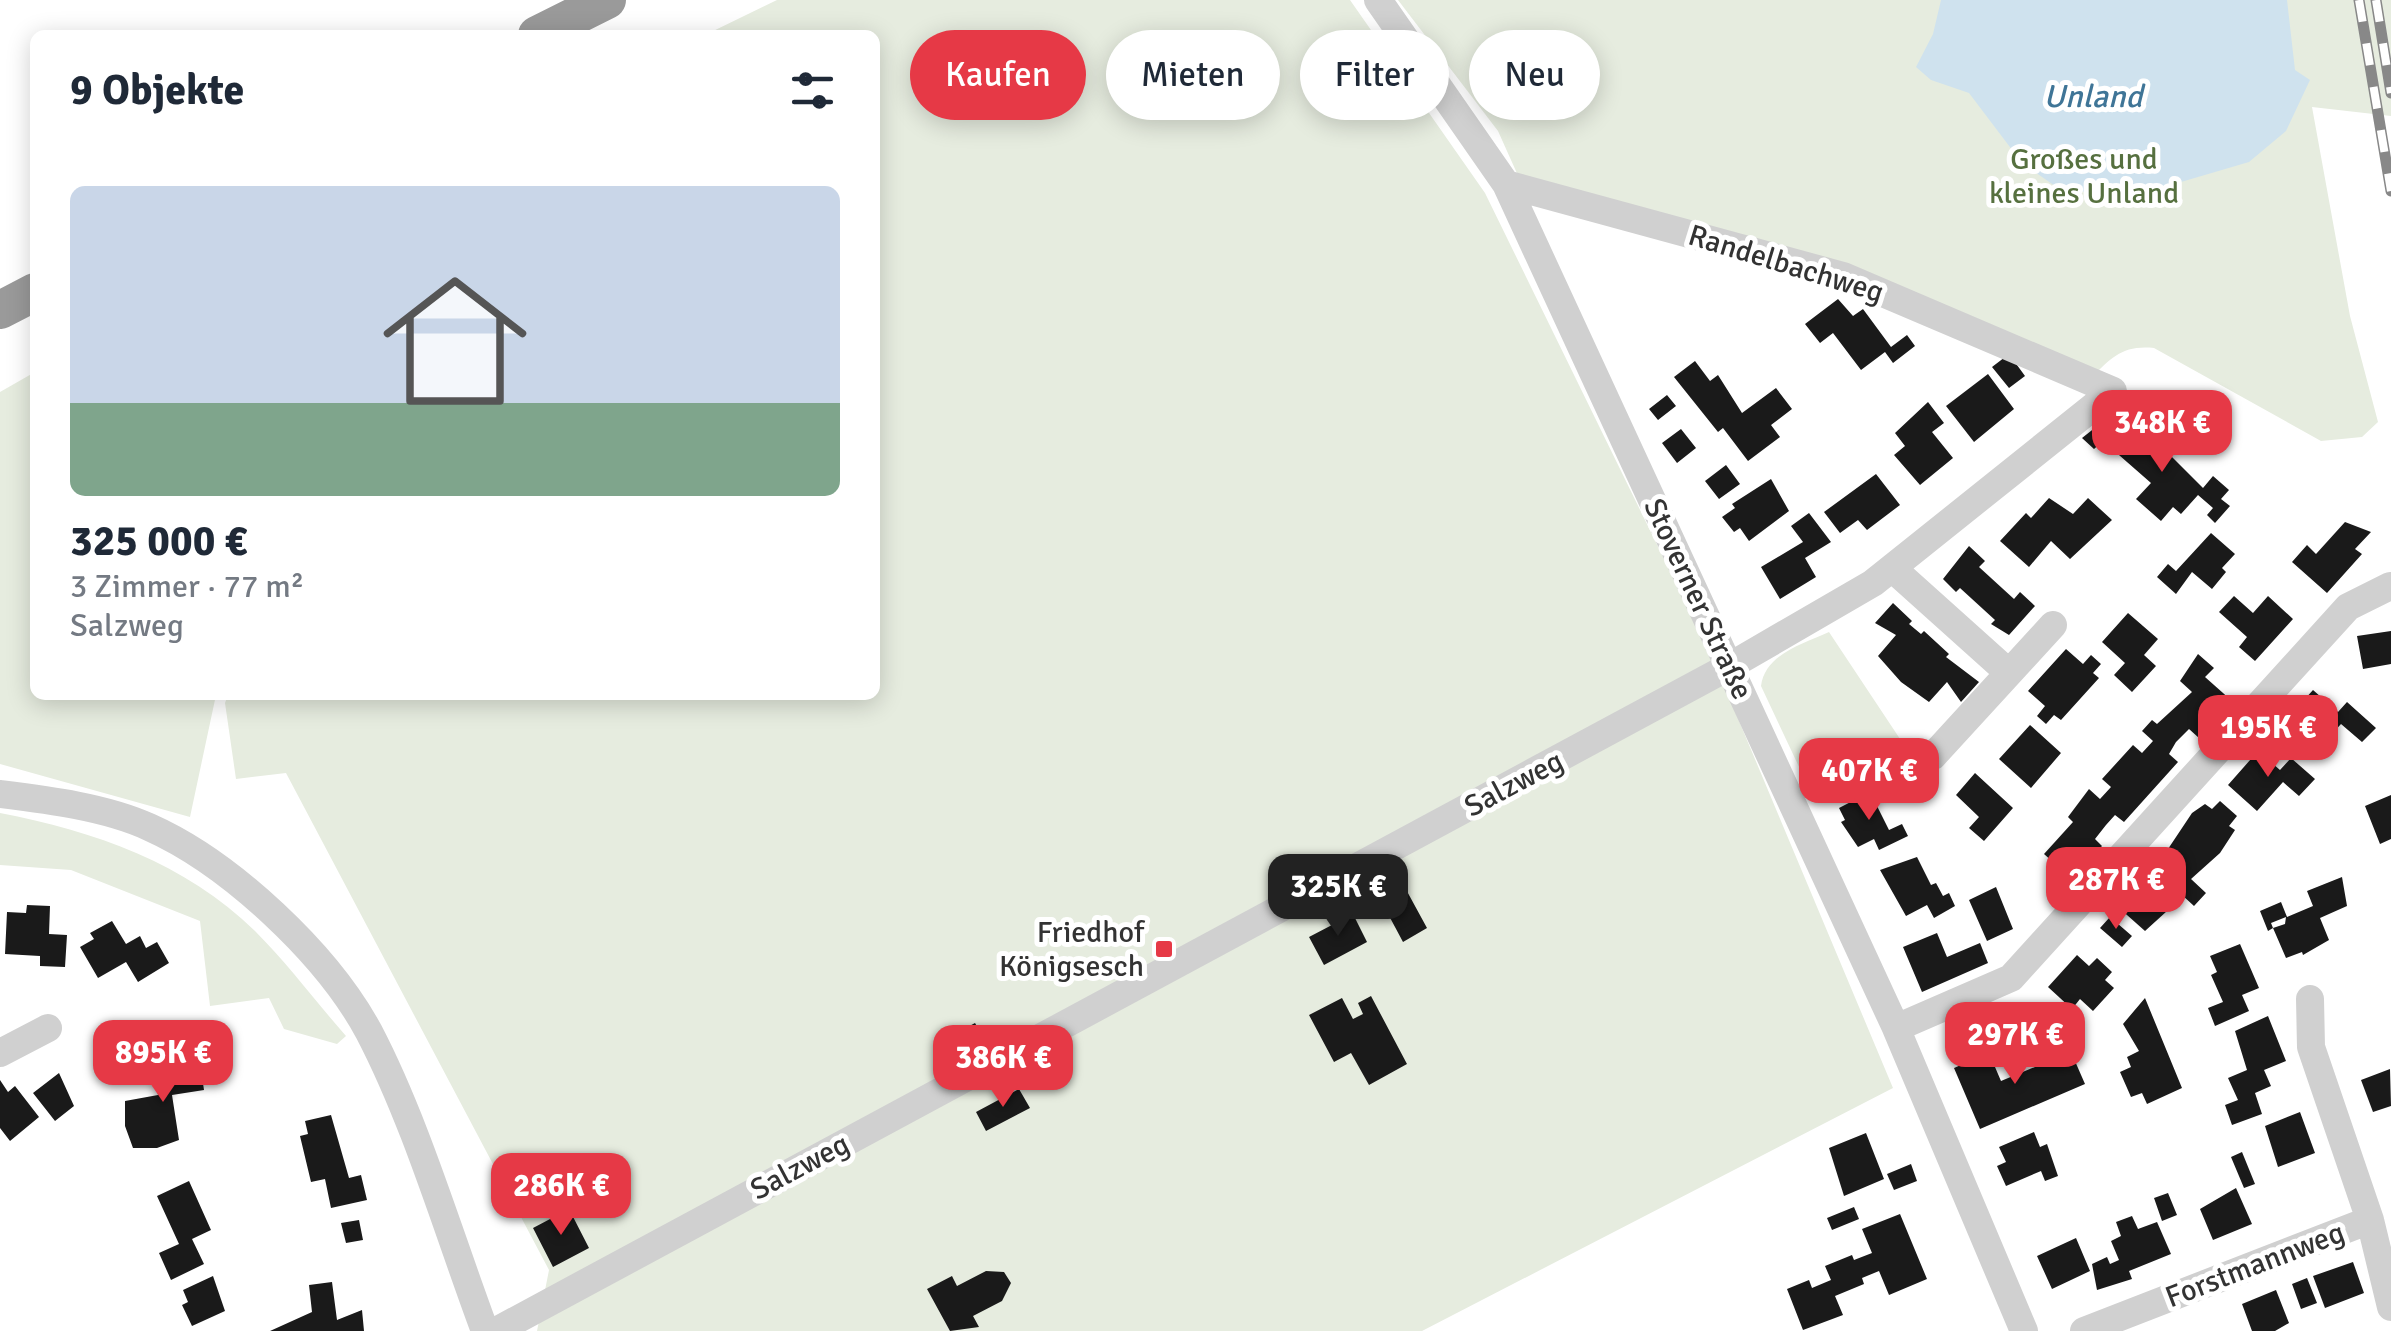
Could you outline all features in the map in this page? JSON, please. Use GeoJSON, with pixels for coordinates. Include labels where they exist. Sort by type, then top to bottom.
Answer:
{"type":"FeatureCollection","features":[{"type":"Feature","properties":{"kind":"highway"},"geometry":{"type":"LineString","coordinates":[[547,30],[607,0]]}},
{"type":"Feature","properties":{"kind":"highway"},"geometry":{"type":"LineString","coordinates":[[0,310],[30,295]]}},
{"type":"Feature","properties":{"kind":"street","name":"Stoverner Straße"},"geometry":{"type":"LineString","coordinates":[[1378,0],[1506,184],[1896,1028],[2024,1331]]}},
{"type":"Feature","properties":{"kind":"street","name":"Randelbachweg"},"geometry":{"type":"LineString","coordinates":[[1506,184],[1843,276],[2113,392]]}},
{"type":"Feature","properties":{"kind":"street","name":"Salzweg"},"geometry":{"type":"LineString","coordinates":[[496,1331],[1730,666],[1892,568],[2113,392]]}},
{"type":"Feature","properties":{"kind":"street"},"geometry":{"type":"LineString","coordinates":[[1892,568],[2009,672]]}},
{"type":"Feature","properties":{"kind":"street"},"geometry":{"type":"LineString","coordinates":[[1896,1028],[2011,978],[2348,607],[2390,586]]}},
{"type":"Feature","properties":{"kind":"street"},"geometry":{"type":"LineString","coordinates":[[1933,756],[2053,624]]}},
{"type":"Feature","properties":{"kind":"street"},"geometry":{"type":"LineString","coordinates":[[0,794],[76,806],[148,826],[220,871],[310,949],[368,1032],[485,1331]]}},
{"type":"Feature","properties":{"kind":"street"},"geometry":{"type":"LineString","coordinates":[[2310,1000],[2311,1047],[2370,1220],[2391,1307]]}},
{"type":"Feature","properties":{"kind":"street"},"geometry":{"type":"LineString","coordinates":[[0,1054],[48,1028]]}},
{"type":"Feature","properties":{"kind":"street","name":"Forstmannweg"},"geometry":{"type":"LineString","coordinates":[[2084,1331],[2370,1220]]}},
{"type":"Feature","properties":{"kind":"green space"},"geometry":{"type":"Polygon","coordinates":[[[777,0],[1350,0],[1371,30],[1300,30],[1300,120],[1434,120],[1485,193],[1713,659],[1893,1088],[1422,1331],[537,1331],[549,1270],[286,773],[236,779],[225,703],[880,700],[880,30],[715,30],[777,0]]]}},
{"type":"Feature","properties":{"kind":"green space","name":"Großes und kleines Unland"},"geometry":{"type":"Polygon","coordinates":[[[1398,0],[2391,0],[2391,116],[2312,107],[2350,316],[2378,422],[2362,437],[2321,441],[2154,348],[2134,348],[2119,354],[2091,378],[2028,345],[1524,189],[1490,120],[1600,120],[1600,30],[1469,30],[1469,93],[1449,67],[1449,30],[1421,30],[1398,0]]]}},
{"type":"Feature","properties":{"kind":"green space"},"geometry":{"type":"Polygon","coordinates":[[[30,375],[30,700],[215,700],[190,817],[0,764],[0,392],[30,375]]]}},
{"type":"Feature","properties":{"kind":"green space"},"geometry":{"type":"Polygon","coordinates":[[[1829,632],[1912,757],[1816,803],[1761,686],[1777,658],[1829,632]]]}},
{"type":"Feature","properties":{"kind":"green space"},"geometry":{"type":"Polygon","coordinates":[[[0,813],[104,840],[199,886],[255,931],[346,1036],[337,1044],[284,1029],[269,998],[210,1006],[200,921],[71,870],[0,865],[0,813]]]}},
{"type":"Feature","properties":{"kind":"water","name":"Unland"},"geometry":{"type":"Polygon","coordinates":[[[1941,0],[2287,0],[2295,70],[2310,80],[2286,131],[2249,162],[2164,187],[2143,186],[2100,195],[2055,186],[2022,163],[1969,93],[1931,80],[1916,67],[1933,34],[1941,0]]]}},
{"type":"Feature","properties":{"kind":"building"},"geometry":{"type":"Polygon","coordinates":[[[1838,299],[1853,316],[1863,309],[1891,347],[1907,335],[1915,346],[1893,363],[1885,352],[1861,370],[1833,333],[1820,343],[1805,324],[1838,299]]]}},
{"type":"Feature","properties":{"kind":"building"},"geometry":{"type":"Polygon","coordinates":[[[2009,354],[2025,376],[2009,388],[1992,367],[2009,354]]]}},
{"type":"Feature","properties":{"kind":"building"},"geometry":{"type":"Polygon","coordinates":[[[1695,361],[1710,381],[1718,375],[1742,413],[1776,388],[1792,409],[1771,425],[1780,437],[1748,461],[1723,428],[1718,432],[1674,377],[1695,361]]]}},
{"type":"Feature","properties":{"kind":"building"},"geometry":{"type":"Polygon","coordinates":[[[1988,374],[2014,409],[1974,442],[1946,406],[1988,374]]]}},
{"type":"Feature","properties":{"kind":"building"},"geometry":{"type":"Polygon","coordinates":[[[1667,395],[1676,406],[1658,420],[1649,409],[1667,395]]]}},
{"type":"Feature","properties":{"kind":"building"},"geometry":{"type":"Polygon","coordinates":[[[1928,402],[1944,423],[1932,432],[1953,458],[1920,485],[1894,455],[1905,446],[1895,433],[1928,402]]]}},
{"type":"Feature","properties":{"kind":"building"},"geometry":{"type":"Polygon","coordinates":[[[2101,423],[2127,446],[2143,428],[2203,488],[2213,476],[2229,490],[2221,499],[2230,506],[2215,523],[2207,515],[2213,508],[2198,495],[2181,514],[2173,507],[2161,521],[2136,499],[2151,483],[2103,441],[2094,449],[2082,438],[2101,423]]]}},
{"type":"Feature","properties":{"kind":"building"},"geometry":{"type":"Polygon","coordinates":[[[1681,429],[1696,448],[1677,463],[1662,443],[1681,429]]]}},
{"type":"Feature","properties":{"kind":"building"},"geometry":{"type":"Polygon","coordinates":[[[1726,465],[1740,484],[1719,499],[1705,481],[1726,465]]]}},
{"type":"Feature","properties":{"kind":"building"},"geometry":{"type":"Polygon","coordinates":[[[1876,474],[1900,505],[1867,530],[1858,520],[1840,533],[1824,512],[1876,474]]]}},
{"type":"Feature","properties":{"kind":"building"},"geometry":{"type":"Polygon","coordinates":[[[1771,479],[1789,511],[1749,541],[1740,528],[1734,532],[1722,517],[1735,508],[1732,504],[1771,479]]]}},
{"type":"Feature","properties":{"kind":"building"},"geometry":{"type":"Polygon","coordinates":[[[2049,498],[2073,514],[2088,498],[2112,520],[2070,559],[2051,541],[2029,567],[2000,541],[2026,513],[2031,518],[2049,498]]]}},
{"type":"Feature","properties":{"kind":"building"},"geometry":{"type":"Polygon","coordinates":[[[1809,513],[1831,542],[1805,558],[1816,577],[1780,599],[1761,567],[1803,542],[1791,526],[1809,513]]]}},
{"type":"Feature","properties":{"kind":"building"},"geometry":{"type":"Polygon","coordinates":[[[2345,522],[2371,532],[2355,549],[2362,554],[2327,593],[2292,562],[2307,545],[2316,554],[2345,522]]]}},
{"type":"Feature","properties":{"kind":"building"},"geometry":{"type":"Polygon","coordinates":[[[2211,533],[2235,554],[2222,568],[2226,572],[2212,589],[2192,572],[2176,594],[2157,577],[2168,564],[2176,571],[2211,533]]]}},
{"type":"Feature","properties":{"kind":"building"},"geometry":{"type":"Polygon","coordinates":[[[1969,546],[1985,561],[1979,567],[2014,599],[2020,592],[2035,606],[2009,635],[1991,624],[1995,620],[1960,588],[1956,592],[1943,579],[1969,546]]]}},
{"type":"Feature","properties":{"kind":"building"},"geometry":{"type":"Polygon","coordinates":[[[2234,596],[2253,613],[2268,596],[2293,619],[2255,661],[2239,647],[2247,637],[2219,612],[2234,596]]]}},
{"type":"Feature","properties":{"kind":"building"},"geometry":{"type":"Polygon","coordinates":[[[1893,603],[1912,621],[1909,624],[1921,634],[1924,631],[1949,654],[1946,657],[1979,682],[1961,702],[1947,682],[1929,702],[1901,682],[1878,656],[1896,635],[1875,623],[1893,603]]]}},
{"type":"Feature","properties":{"kind":"building"},"geometry":{"type":"Polygon","coordinates":[[[2128,613],[2158,639],[2144,655],[2156,666],[2132,692],[2114,675],[2125,663],[2102,642],[2128,613]]]}},
{"type":"Feature","properties":{"kind":"building"},"geometry":{"type":"Polygon","coordinates":[[[2391,631],[2391,664],[2363,669],[2357,636],[2391,631]]]}},
{"type":"Feature","properties":{"kind":"building"},"geometry":{"type":"Polygon","coordinates":[[[2066,649],[2083,664],[2091,655],[2101,664],[2093,673],[2099,678],[2061,720],[2054,715],[2046,724],[2037,716],[2045,706],[2028,691],[2066,649]]]}},
{"type":"Feature","properties":{"kind":"building"},"geometry":{"type":"Polygon","coordinates":[[[2198,654],[2214,668],[2205,677],[2232,701],[2199,738],[2189,729],[2176,742],[2169,754],[2178,762],[2124,822],[2115,815],[2095,839],[2102,846],[2072,879],[2044,854],[2073,822],[2068,817],[2089,789],[2100,799],[2111,787],[2102,779],[2133,745],[2142,753],[2153,741],[2142,731],[2152,720],[2157,724],[2192,692],[2180,681],[2198,654]]]}},
{"type":"Feature","properties":{"kind":"building"},"geometry":{"type":"Polygon","coordinates":[[[2313,690],[2338,712],[2347,702],[2376,728],[2362,742],[2341,724],[2310,758],[2278,729],[2313,690]]]}},
{"type":"Feature","properties":{"kind":"building"},"geometry":{"type":"Polygon","coordinates":[[[2030,725],[2061,753],[2031,788],[1999,759],[2030,725]]]}},
{"type":"Feature","properties":{"kind":"building"},"geometry":{"type":"Polygon","coordinates":[[[2258,751],[2280,770],[2291,758],[2315,779],[2299,796],[2283,782],[2257,811],[2228,785],[2258,751]]]}},
{"type":"Feature","properties":{"kind":"building"},"geometry":{"type":"Polygon","coordinates":[[[1975,773],[2013,808],[1984,841],[1969,828],[1979,817],[1956,795],[1975,773]]]}},
{"type":"Feature","properties":{"kind":"building"},"geometry":{"type":"Polygon","coordinates":[[[1870,792],[1889,830],[1902,824],[1908,836],[1879,850],[1874,839],[1858,847],[1841,822],[1845,820],[1839,808],[1870,792]]]}},
{"type":"Feature","properties":{"kind":"building"},"geometry":{"type":"Polygon","coordinates":[[[2391,795],[2391,839],[2380,844],[2365,806],[2391,795]]]}},
{"type":"Feature","properties":{"kind":"building"},"geometry":{"type":"Polygon","coordinates":[[[2220,801],[2237,816],[2229,826],[2235,830],[2220,853],[2191,879],[2206,893],[2194,906],[2170,884],[2182,871],[2164,855],[2192,813],[2205,804],[2212,809],[2220,801]]]}},
{"type":"Feature","properties":{"kind":"building"},"geometry":{"type":"Polygon","coordinates":[[[1917,857],[1931,885],[1936,883],[1943,896],[1949,893],[1955,906],[1934,918],[1927,905],[1906,916],[1880,870],[1917,857]]]}},
{"type":"Feature","properties":{"kind":"building"},"geometry":{"type":"Polygon","coordinates":[[[2149,875],[2178,901],[2145,931],[2118,907],[2149,875]]]}},
{"type":"Feature","properties":{"kind":"building"},"geometry":{"type":"Polygon","coordinates":[[[2342,877],[2347,906],[2320,918],[2329,940],[2303,955],[2302,952],[2286,958],[2273,928],[2268,931],[2260,911],[2281,902],[2287,917],[2313,906],[2307,891],[2342,877]],[[2286,917],[2271,923],[2273,928],[2285,924],[2286,917]]]}},
{"type":"Feature","properties":{"kind":"building"},"geometry":{"type":"Polygon","coordinates":[[[1403,884],[1427,928],[1403,942],[1379,897],[1403,884]]]}},
{"type":"Feature","properties":{"kind":"building"},"geometry":{"type":"Polygon","coordinates":[[[1996,887],[2013,929],[1987,941],[1969,900],[1996,887]]]}},
{"type":"Feature","properties":{"kind":"building"},"geometry":{"type":"Polygon","coordinates":[[[27,905],[50,906],[49,934],[67,935],[65,967],[40,966],[40,956],[5,954],[7,912],[26,913],[27,905]]]}},
{"type":"Feature","properties":{"kind":"building"},"geometry":{"type":"Polygon","coordinates":[[[1353,914],[1367,942],[1324,965],[1309,937],[1353,914]]]}},
{"type":"Feature","properties":{"kind":"building"},"geometry":{"type":"Polygon","coordinates":[[[2110,917],[2132,936],[2122,947],[2100,928],[2110,917]]]}},
{"type":"Feature","properties":{"kind":"building"},"geometry":{"type":"Polygon","coordinates":[[[112,921],[126,944],[140,936],[146,948],[157,942],[169,963],[138,982],[126,962],[98,978],[80,947],[94,939],[90,933],[112,921]]]}},
{"type":"Feature","properties":{"kind":"building"},"geometry":{"type":"Polygon","coordinates":[[[1937,933],[1947,957],[1980,943],[1988,963],[1922,992],[1903,947],[1937,933]]]}},
{"type":"Feature","properties":{"kind":"building"},"geometry":{"type":"Polygon","coordinates":[[[2240,944],[2259,988],[2242,995],[2249,1011],[2215,1026],[2208,1008],[2223,1002],[2211,975],[2217,972],[2210,956],[2240,944]]]}},
{"type":"Feature","properties":{"kind":"building"},"geometry":{"type":"Polygon","coordinates":[[[2077,955],[2089,966],[2097,958],[2112,972],[2105,980],[2114,988],[2093,1011],[2080,999],[2072,1009],[2048,987],[2077,955]]]}},
{"type":"Feature","properties":{"kind":"building"},"geometry":{"type":"Polygon","coordinates":[[[1371,996],[1407,1064],[1369,1085],[1351,1053],[1334,1062],[1309,1015],[1342,998],[1353,1019],[1363,1014],[1358,1003],[1371,996]]]}},
{"type":"Feature","properties":{"kind":"building"},"geometry":{"type":"Polygon","coordinates":[[[2145,998],[2182,1088],[2147,1104],[2142,1093],[2131,1097],[2120,1072],[2131,1067],[2127,1057],[2139,1051],[2123,1024],[2145,998]]]}},
{"type":"Feature","properties":{"kind":"building"},"geometry":{"type":"Polygon","coordinates":[[[2268,1016],[2286,1061],[2264,1070],[2271,1086],[2255,1093],[2262,1114],[2232,1125],[2225,1105],[2238,1100],[2228,1078],[2247,1070],[2235,1031],[2268,1016]]]}},
{"type":"Feature","properties":{"kind":"building"},"geometry":{"type":"Polygon","coordinates":[[[975,1023],[986,1042],[952,1060],[942,1041],[975,1023]]]}},
{"type":"Feature","properties":{"kind":"building"},"geometry":{"type":"Polygon","coordinates":[[[2034,1035],[2038,1046],[2018,1055],[2013,1044],[2034,1035]]]}},
{"type":"Feature","properties":{"kind":"building"},"geometry":{"type":"Polygon","coordinates":[[[198,1050],[204,1090],[172,1095],[179,1140],[157,1148],[133,1148],[125,1126],[125,1101],[158,1095],[156,1082],[169,1080],[166,1065],[198,1050]]]}},
{"type":"Feature","properties":{"kind":"building"},"geometry":{"type":"Polygon","coordinates":[[[2071,1052],[2085,1084],[1980,1129],[1954,1068],[1989,1053],[2001,1081],[2071,1052]]]}},
{"type":"Feature","properties":{"kind":"building"},"geometry":{"type":"Polygon","coordinates":[[[2390,1069],[2391,1106],[2373,1112],[2361,1080],[2390,1069]]]}},
{"type":"Feature","properties":{"kind":"building"},"geometry":{"type":"Polygon","coordinates":[[[59,1073],[74,1106],[55,1121],[33,1093],[59,1073]]]}},
{"type":"Feature","properties":{"kind":"building"},"geometry":{"type":"Polygon","coordinates":[[[0,1080],[8,1092],[15,1086],[39,1117],[10,1141],[0,1128],[0,1080]]]}},
{"type":"Feature","properties":{"kind":"building"},"geometry":{"type":"Polygon","coordinates":[[[1019,1089],[1030,1108],[986,1131],[976,1112],[1019,1089]]]}},
{"type":"Feature","properties":{"kind":"building"},"geometry":{"type":"Polygon","coordinates":[[[2300,1112],[2315,1153],[2278,1167],[2265,1126],[2300,1112]]]}},
{"type":"Feature","properties":{"kind":"building"},"geometry":{"type":"Polygon","coordinates":[[[331,1115],[349,1178],[361,1175],[367,1200],[331,1208],[325,1179],[311,1182],[300,1136],[308,1134],[305,1121],[331,1115]]]}},
{"type":"Feature","properties":{"kind":"building"},"geometry":{"type":"Polygon","coordinates":[[[2034,1132],[2040,1147],[2047,1144],[2058,1176],[2045,1181],[2041,1171],[2006,1186],[1997,1166],[2006,1162],[1999,1147],[2034,1132]]]}},
{"type":"Feature","properties":{"kind":"building"},"geometry":{"type":"Polygon","coordinates":[[[1866,1133],[1884,1179],[1844,1196],[1829,1148],[1866,1133]]]}},
{"type":"Feature","properties":{"kind":"building"},"geometry":{"type":"Polygon","coordinates":[[[2242,1152],[2255,1184],[2244,1188],[2231,1157],[2242,1152]]]}},
{"type":"Feature","properties":{"kind":"building"},"geometry":{"type":"Polygon","coordinates":[[[1911,1164],[1917,1181],[1894,1190],[1887,1174],[1911,1164]]]}},
{"type":"Feature","properties":{"kind":"building"},"geometry":{"type":"Polygon","coordinates":[[[189,1181],[211,1230],[192,1239],[204,1264],[171,1280],[159,1253],[179,1244],[157,1196],[189,1181]]]}},
{"type":"Feature","properties":{"kind":"building"},"geometry":{"type":"Polygon","coordinates":[[[2236,1188],[2252,1224],[2213,1240],[2200,1209],[2236,1188]]]}},
{"type":"Feature","properties":{"kind":"building"},"geometry":{"type":"Polygon","coordinates":[[[2168,1193],[2177,1215],[2162,1221],[2154,1198],[2168,1193]]]}},
{"type":"Feature","properties":{"kind":"building"},"geometry":{"type":"Polygon","coordinates":[[[1854,1207],[1859,1219],[1832,1230],[1827,1218],[1854,1207]]]}},
{"type":"Feature","properties":{"kind":"building"},"geometry":{"type":"Polygon","coordinates":[[[569,1209],[589,1248],[553,1267],[533,1228],[569,1209]]]}},
{"type":"Feature","properties":{"kind":"building"},"geometry":{"type":"Polygon","coordinates":[[[1900,1214],[1927,1279],[1889,1295],[1879,1271],[1862,1278],[1864,1284],[1835,1296],[1843,1315],[1803,1330],[1787,1289],[1809,1280],[1812,1288],[1831,1280],[1825,1266],[1852,1255],[1854,1260],[1872,1253],[1862,1229],[1900,1214]]]}},
{"type":"Feature","properties":{"kind":"building"},"geometry":{"type":"Polygon","coordinates":[[[2132,1216],[2138,1229],[2157,1222],[2171,1254],[2129,1271],[2132,1279],[2097,1290],[2092,1264],[2107,1257],[2110,1264],[2119,1260],[2111,1241],[2121,1236],[2116,1222],[2132,1216]]]}},
{"type":"Feature","properties":{"kind":"building"},"geometry":{"type":"Polygon","coordinates":[[[359,1220],[363,1240],[346,1243],[341,1223],[359,1220]]]}},
{"type":"Feature","properties":{"kind":"building"},"geometry":{"type":"Polygon","coordinates":[[[2076,1238],[2090,1271],[2052,1289],[2037,1256],[2076,1238]]]}},
{"type":"Feature","properties":{"kind":"building"},"geometry":{"type":"Polygon","coordinates":[[[2353,1262],[2364,1293],[2325,1308],[2313,1276],[2353,1262]]]}},
{"type":"Feature","properties":{"kind":"building"},"geometry":{"type":"Polygon","coordinates":[[[986,1271],[1004,1272],[1011,1283],[1002,1301],[973,1316],[979,1327],[950,1331],[927,1289],[952,1276],[957,1286],[986,1271]]]}},
{"type":"Feature","properties":{"kind":"building"},"geometry":{"type":"Polygon","coordinates":[[[213,1276],[225,1311],[192,1326],[182,1305],[188,1302],[183,1290],[213,1276]]]}},
{"type":"Feature","properties":{"kind":"building"},"geometry":{"type":"Polygon","coordinates":[[[2307,1278],[2317,1303],[2301,1309],[2292,1284],[2307,1278]]]}},
{"type":"Feature","properties":{"kind":"building"},"geometry":{"type":"Polygon","coordinates":[[[332,1282],[337,1320],[362,1310],[364,1331],[270,1331],[312,1312],[309,1285],[332,1282]]]}},
{"type":"Feature","properties":{"kind":"building"},"geometry":{"type":"Polygon","coordinates":[[[2276,1290],[2289,1323],[2275,1331],[2252,1331],[2242,1304],[2276,1290]]]}},
{"type":"Feature","properties":{"kind":"railway"},"geometry":{"type":"LineString","coordinates":[[2359,0],[2391,191]]}},
{"type":"Feature","properties":{"kind":"railway"},"geometry":{"type":"LineString","coordinates":[[2376,0],[2391,93]]}},
{"type":"Feature","properties":{"kind":"place","name":"Friedhof Königsesch"},"geometry":{"type":"Point","coordinates":[1164,949]}}]}
